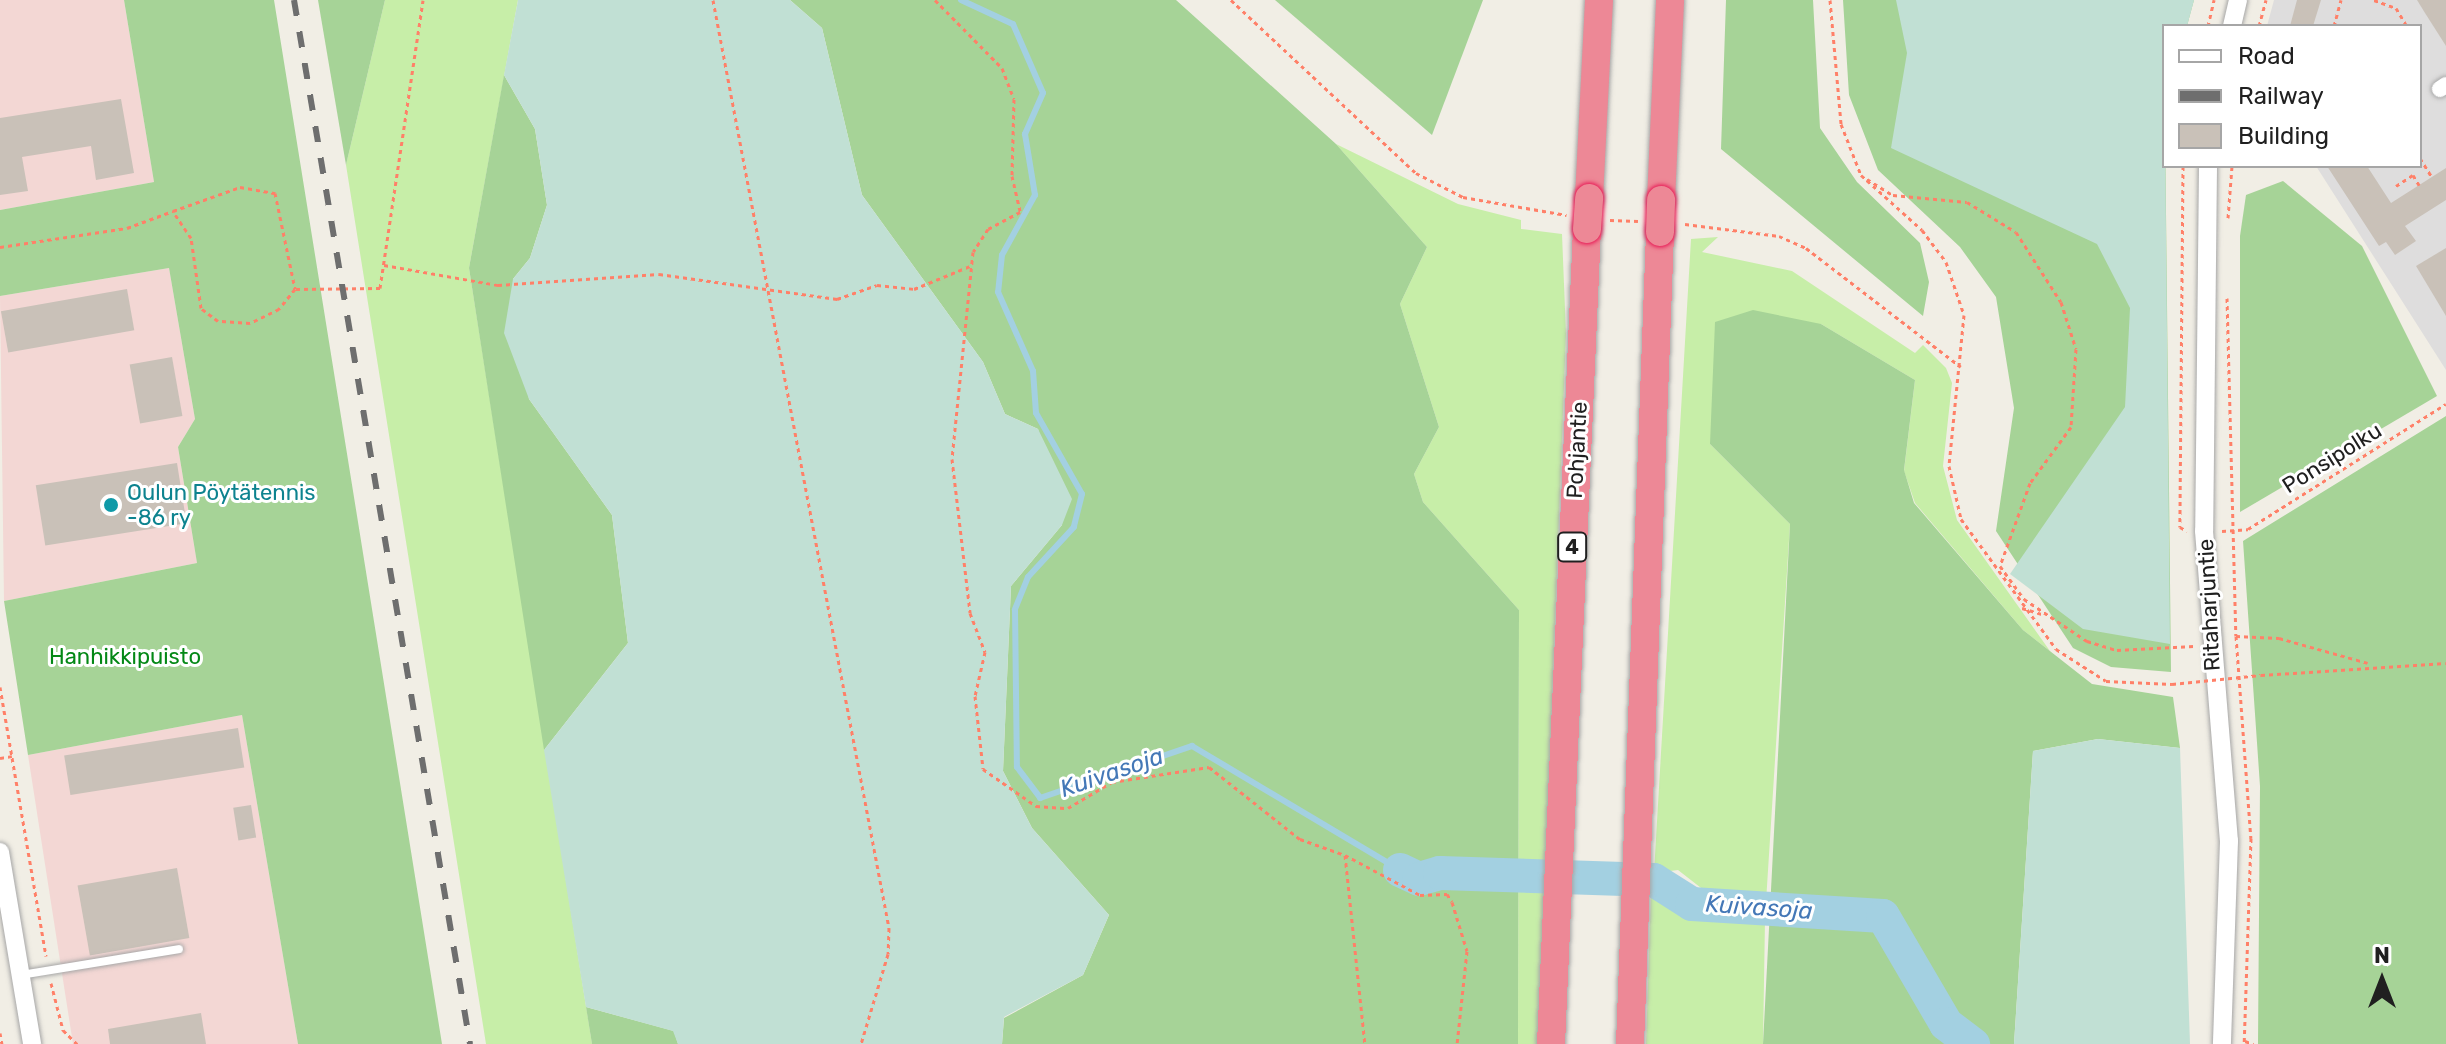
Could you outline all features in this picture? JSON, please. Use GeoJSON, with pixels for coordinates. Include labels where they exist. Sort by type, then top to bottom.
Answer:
{"type":"FeatureCollection","features":[{"type":"Feature","properties":{"kind":"highway","name":"Pohjantie"},"geometry":{"type":"LineString","coordinates":[[1551,1044],[1599,0]]}},
{"type":"Feature","properties":{"kind":"highway"},"geometry":{"type":"LineString","coordinates":[[1630,1044],[1632,862],[1670,0]]}},
{"type":"Feature","properties":{"kind":"street"},"geometry":{"type":"LineString","coordinates":[[2232,24],[2238,0]]}},
{"type":"Feature","properties":{"kind":"street","name":"Ritaharjuntie"},"geometry":{"type":"LineString","coordinates":[[2208,168],[2204,531],[2210,645],[2229,841],[2222,1041]]}},
{"type":"Feature","properties":{"kind":"street"},"geometry":{"type":"LineString","coordinates":[[0,852],[32,1044]]}},
{"type":"Feature","properties":{"kind":"lane"},"geometry":{"type":"LineString","coordinates":[[20,975],[179,949]]}},
{"type":"Feature","properties":{"kind":"path"},"geometry":{"type":"LineString","coordinates":[[295,289],[374,293],[384,265],[423,0]]}},
{"type":"Feature","properties":{"kind":"path"},"geometry":{"type":"LineString","coordinates":[[713,0],[889,928],[888,954],[861,1044]]}},
{"type":"Feature","properties":{"kind":"path"},"geometry":{"type":"LineString","coordinates":[[935,0],[1002,68],[1014,99],[1012,176],[1020,212],[988,229],[972,266],[952,459],[970,613],[985,652],[975,696],[983,769],[1036,806],[1068,808],[1112,782],[1209,767],[1300,839],[1345,855],[1420,895],[1447,894],[1467,951],[1457,1044]]}},
{"type":"Feature","properties":{"kind":"path"},"geometry":{"type":"LineString","coordinates":[[1231,0],[1416,173],[1463,197],[1588,216],[1662,219],[1779,236],[1806,248],[1961,367]]}},
{"type":"Feature","properties":{"kind":"path"},"geometry":{"type":"LineString","coordinates":[[1830,0],[1841,124],[1861,175],[1946,262],[1964,315],[1949,466],[1953,493],[1987,564],[2056,649],[2106,681],[2172,684],[2370,664],[2446,663]]}},
{"type":"Feature","properties":{"kind":"path"},"geometry":{"type":"LineString","coordinates":[[2208,24],[2214,0]]}},
{"type":"Feature","properties":{"kind":"path"},"geometry":{"type":"LineString","coordinates":[[2260,24],[2266,0]]}},
{"type":"Feature","properties":{"kind":"path"},"geometry":{"type":"LineString","coordinates":[[2335,24],[2341,0]]}},
{"type":"Feature","properties":{"kind":"path"},"geometry":{"type":"LineString","coordinates":[[2374,0],[2396,8],[2406,24]]}},
{"type":"Feature","properties":{"kind":"path"},"geometry":{"type":"LineString","coordinates":[[2422,161],[2432,177]]}},
{"type":"Feature","properties":{"kind":"path"},"geometry":{"type":"LineString","coordinates":[[2183,168],[2180,527],[2204,531],[2232,531],[2227,283]]}},
{"type":"Feature","properties":{"kind":"path"},"geometry":{"type":"LineString","coordinates":[[2228,222],[2232,168]]}},
{"type":"Feature","properties":{"kind":"path"},"geometry":{"type":"LineString","coordinates":[[1861,175],[1893,195],[1967,202],[2004,225],[2042,264],[2061,302],[2076,349],[2071,427],[2030,483],[2000,566],[2045,616]]}},
{"type":"Feature","properties":{"kind":"path"},"geometry":{"type":"LineString","coordinates":[[2396,186],[2413,175],[2419,185]]}},
{"type":"Feature","properties":{"kind":"path"},"geometry":{"type":"LineString","coordinates":[[0,247],[127,228],[240,187],[275,193],[295,289]]}},
{"type":"Feature","properties":{"kind":"path"},"geometry":{"type":"LineString","coordinates":[[173,211],[191,238],[201,308],[218,321],[250,323],[279,309],[295,289]]}},
{"type":"Feature","properties":{"kind":"path"},"geometry":{"type":"LineString","coordinates":[[384,265],[498,285],[659,274],[837,299],[877,285],[914,289],[972,266]]}},
{"type":"Feature","properties":{"kind":"path","name":"Ponsipolku"},"geometry":{"type":"LineString","coordinates":[[2232,531],[2248,529],[2446,404]]}},
{"type":"Feature","properties":{"kind":"path"},"geometry":{"type":"LineString","coordinates":[[2021,607],[2117,650],[2210,645]]}},
{"type":"Feature","properties":{"kind":"path"},"geometry":{"type":"LineString","coordinates":[[2236,636],[2301,642],[2370,664]]}},
{"type":"Feature","properties":{"kind":"path"},"geometry":{"type":"LineString","coordinates":[[0,687],[48,969],[63,1030],[77,1044]]}},
{"type":"Feature","properties":{"kind":"path"},"geometry":{"type":"LineString","coordinates":[[0,758],[12,756]]}},
{"type":"Feature","properties":{"kind":"path"},"geometry":{"type":"LineString","coordinates":[[1345,855],[1365,1044]]}},
{"type":"Feature","properties":{"kind":"path"},"geometry":{"type":"LineString","coordinates":[[0,1033],[2,1044]]}},
{"type":"Feature","properties":{"kind":"path"},"geometry":{"type":"LineString","coordinates":[[2244,1042],[2253,1044]]}},
{"type":"Feature","properties":{"kind":"shaded area"},"geometry":{"type":"Polygon","coordinates":[[[0,0],[124,0],[154,182],[0,210],[0,0]]]}},
{"type":"Feature","properties":{"kind":"shaded area"},"geometry":{"type":"Polygon","coordinates":[[[2274,0],[2446,0],[2446,370],[2317,168],[2422,168],[2422,24],[2268,24],[2274,0]]]}},
{"type":"Feature","properties":{"kind":"shaded area"},"geometry":{"type":"Polygon","coordinates":[[[169,268],[195,419],[178,447],[197,563],[4,601],[0,296],[169,268]]]}},
{"type":"Feature","properties":{"kind":"shaded area"},"geometry":{"type":"Polygon","coordinates":[[[242,715],[298,1044],[73,1044],[28,755],[242,715]]]}},
{"type":"Feature","properties":{"kind":"green space","name":"Hanhikkipuisto"},"geometry":{"type":"Polygon","coordinates":[[[124,0],[274,0],[442,1044],[298,1044],[242,715],[28,755],[4,601],[197,563],[178,447],[195,419],[169,268],[0,296],[0,210],[154,182],[124,0]]]}},
{"type":"Feature","properties":{"kind":"green space"},"geometry":{"type":"Polygon","coordinates":[[[318,0],[385,0],[346,165],[318,0]]]}},
{"type":"Feature","properties":{"kind":"green space"},"geometry":{"type":"Polygon","coordinates":[[[385,0],[518,0],[469,268],[592,1044],[486,1044],[346,165],[385,0]]]}},
{"type":"Feature","properties":{"kind":"green space"},"geometry":{"type":"Polygon","coordinates":[[[518,0],[790,0],[822,28],[862,195],[983,362],[1005,414],[1038,429],[1072,499],[1062,525],[1011,586],[1003,771],[1032,828],[1109,915],[1083,975],[1004,1017],[1002,1044],[678,1044],[673,1031],[586,1007],[544,750],[628,643],[612,515],[529,399],[504,333],[513,279],[530,258],[547,205],[535,129],[504,75],[518,0]]]}},
{"type":"Feature","properties":{"kind":"green space"},"geometry":{"type":"Polygon","coordinates":[[[790,0],[1176,0],[1336,144],[1427,247],[1400,304],[1439,427],[1414,474],[1423,502],[1519,610],[1518,1044],[1002,1044],[1004,1018],[1083,975],[1109,915],[1032,828],[1003,771],[1011,586],[1062,525],[1038,429],[1005,414],[983,362],[862,195],[822,28],[790,0]]]}},
{"type":"Feature","properties":{"kind":"green space"},"geometry":{"type":"Polygon","coordinates":[[[1275,0],[1483,0],[1432,135],[1275,0]]]}},
{"type":"Feature","properties":{"kind":"green space"},"geometry":{"type":"Polygon","coordinates":[[[1726,0],[1813,0],[1820,128],[1857,182],[1920,243],[1929,282],[1923,316],[1721,149],[1726,0]]]}},
{"type":"Feature","properties":{"kind":"green space"},"geometry":{"type":"Polygon","coordinates":[[[1843,0],[2194,0],[2188,24],[2162,24],[2171,672],[2111,667],[2073,648],[1996,531],[2014,408],[1996,297],[1960,247],[1878,170],[1849,95],[1843,0]]]}},
{"type":"Feature","properties":{"kind":"green space"},"geometry":{"type":"Polygon","coordinates":[[[1896,0],[2194,0],[2188,24],[2162,24],[2170,644],[2083,629],[2010,574],[2125,407],[2130,308],[2097,244],[1891,148],[1907,53],[1896,0]]]}},
{"type":"Feature","properties":{"kind":"green space"},"geometry":{"type":"Polygon","coordinates":[[[504,75],[535,129],[547,205],[530,258],[513,279],[529,399],[612,515],[628,643],[544,750],[469,268],[504,75]]]}},
{"type":"Feature","properties":{"kind":"green space"},"geometry":{"type":"Polygon","coordinates":[[[1336,144],[1458,204],[1521,220],[1521,229],[1562,234],[1566,334],[1539,1044],[1518,1044],[1519,610],[1423,502],[1414,474],[1439,427],[1400,304],[1427,247],[1336,144]]]}},
{"type":"Feature","properties":{"kind":"green space"},"geometry":{"type":"Polygon","coordinates":[[[2283,181],[2362,246],[2437,396],[2240,512],[2240,236],[2246,195],[2283,181]]]}},
{"type":"Feature","properties":{"kind":"green space"},"geometry":{"type":"Polygon","coordinates":[[[1718,237],[1702,252],[1792,271],[1915,353],[1923,345],[1946,368],[1952,383],[1943,466],[1957,520],[2050,651],[2023,630],[1915,503],[1904,471],[1915,380],[1821,324],[1710,444],[1790,524],[1766,902],[1705,891],[1678,870],[1654,873],[1691,239],[1718,237]]]}},
{"type":"Feature","properties":{"kind":"green space"},"geometry":{"type":"Polygon","coordinates":[[[1753,310],[1821,324],[1915,380],[1904,470],[1914,503],[2023,630],[2092,684],[2173,697],[2180,748],[2098,739],[2033,751],[2014,1044],[1763,1044],[1790,524],[1710,444],[1715,322],[1753,310]]]}},
{"type":"Feature","properties":{"kind":"green space"},"geometry":{"type":"Polygon","coordinates":[[[2446,416],[2446,1044],[2258,1044],[2260,786],[2243,541],[2446,416]]]}},
{"type":"Feature","properties":{"kind":"green space"},"geometry":{"type":"Polygon","coordinates":[[[2098,739],[2180,748],[2190,1044],[2014,1044],[2033,751],[2098,739]]]}},
{"type":"Feature","properties":{"kind":"green space"},"geometry":{"type":"Polygon","coordinates":[[[1651,892],[1689,909],[1765,920],[1763,1044],[1646,1044],[1651,892]]]}},
{"type":"Feature","properties":{"kind":"green space"},"geometry":{"type":"Polygon","coordinates":[[[586,1007],[674,1031],[678,1044],[592,1044],[586,1007]]]}},
{"type":"Feature","properties":{"kind":"building"},"geometry":{"type":"Polygon","coordinates":[[[2297,0],[2321,0],[2314,24],[2291,24],[2297,0]]]}},
{"type":"Feature","properties":{"kind":"building"},"geometry":{"type":"Polygon","coordinates":[[[2417,0],[2446,0],[2446,46],[2425,13],[2417,0]]]}},
{"type":"Feature","properties":{"kind":"building"},"geometry":{"type":"Polygon","coordinates":[[[121,99],[134,173],[96,180],[91,146],[22,157],[28,191],[0,195],[0,118],[121,99]]]}},
{"type":"Feature","properties":{"kind":"building"},"geometry":{"type":"Polygon","coordinates":[[[2328,168],[2368,168],[2391,203],[2446,168],[2446,200],[2405,226],[2416,241],[2395,255],[2386,242],[2379,246],[2328,168]]]}},
{"type":"Feature","properties":{"kind":"building"},"geometry":{"type":"Polygon","coordinates":[[[2446,248],[2446,316],[2416,266],[2446,248]]]}},
{"type":"Feature","properties":{"kind":"building"},"geometry":{"type":"Polygon","coordinates":[[[127,289],[134,330],[8,353],[1,311],[127,289]]]}},
{"type":"Feature","properties":{"kind":"building"},"geometry":{"type":"Polygon","coordinates":[[[172,357],[182,416],[140,424],[130,364],[172,357]]]}},
{"type":"Feature","properties":{"kind":"building","name":"Oulun Pöytätennis -86 ry"},"geometry":{"type":"Polygon","coordinates":[[[177,463],[187,523],[45,546],[36,485],[177,463]]]}},
{"type":"Feature","properties":{"kind":"building"},"geometry":{"type":"Polygon","coordinates":[[[238,728],[244,768],[70,795],[64,756],[238,728]]]}},
{"type":"Feature","properties":{"kind":"building"},"geometry":{"type":"Polygon","coordinates":[[[251,805],[256,838],[238,840],[233,808],[251,805]]]}},
{"type":"Feature","properties":{"kind":"building"},"geometry":{"type":"Polygon","coordinates":[[[177,868],[189,938],[90,955],[78,886],[177,868]]]}},
{"type":"Feature","properties":{"kind":"building"},"geometry":{"type":"Polygon","coordinates":[[[201,1013],[206,1044],[110,1044],[108,1029],[201,1013]]]}},
{"type":"Feature","properties":{"kind":"waterway","name":"Kuivasoja"},"geometry":{"type":"LineString","coordinates":[[961,0],[1013,24],[1043,93],[1025,134],[1035,195],[1002,255],[998,292],[1033,371],[1036,413],[1082,494],[1074,527],[1028,577],[1015,610],[1017,767],[1040,798],[1192,746],[1400,870]]}},
{"type":"Feature","properties":{"kind":"waterway","name":"Kuivasoja"},"geometry":{"type":"LineString","coordinates":[[1400,870],[1419,879],[1440,873],[1654,880],[1692,904],[1883,916],[1946,1024],[1973,1044]]}},
{"type":"Feature","properties":{"kind":"railway"},"geometry":{"type":"LineString","coordinates":[[294,0],[470,1044]]}},
{"type":"Feature","properties":{"kind":"place","name":"Oulun Pöytätennis -86 ry"},"geometry":{"type":"Point","coordinates":[111,505]}}]}
